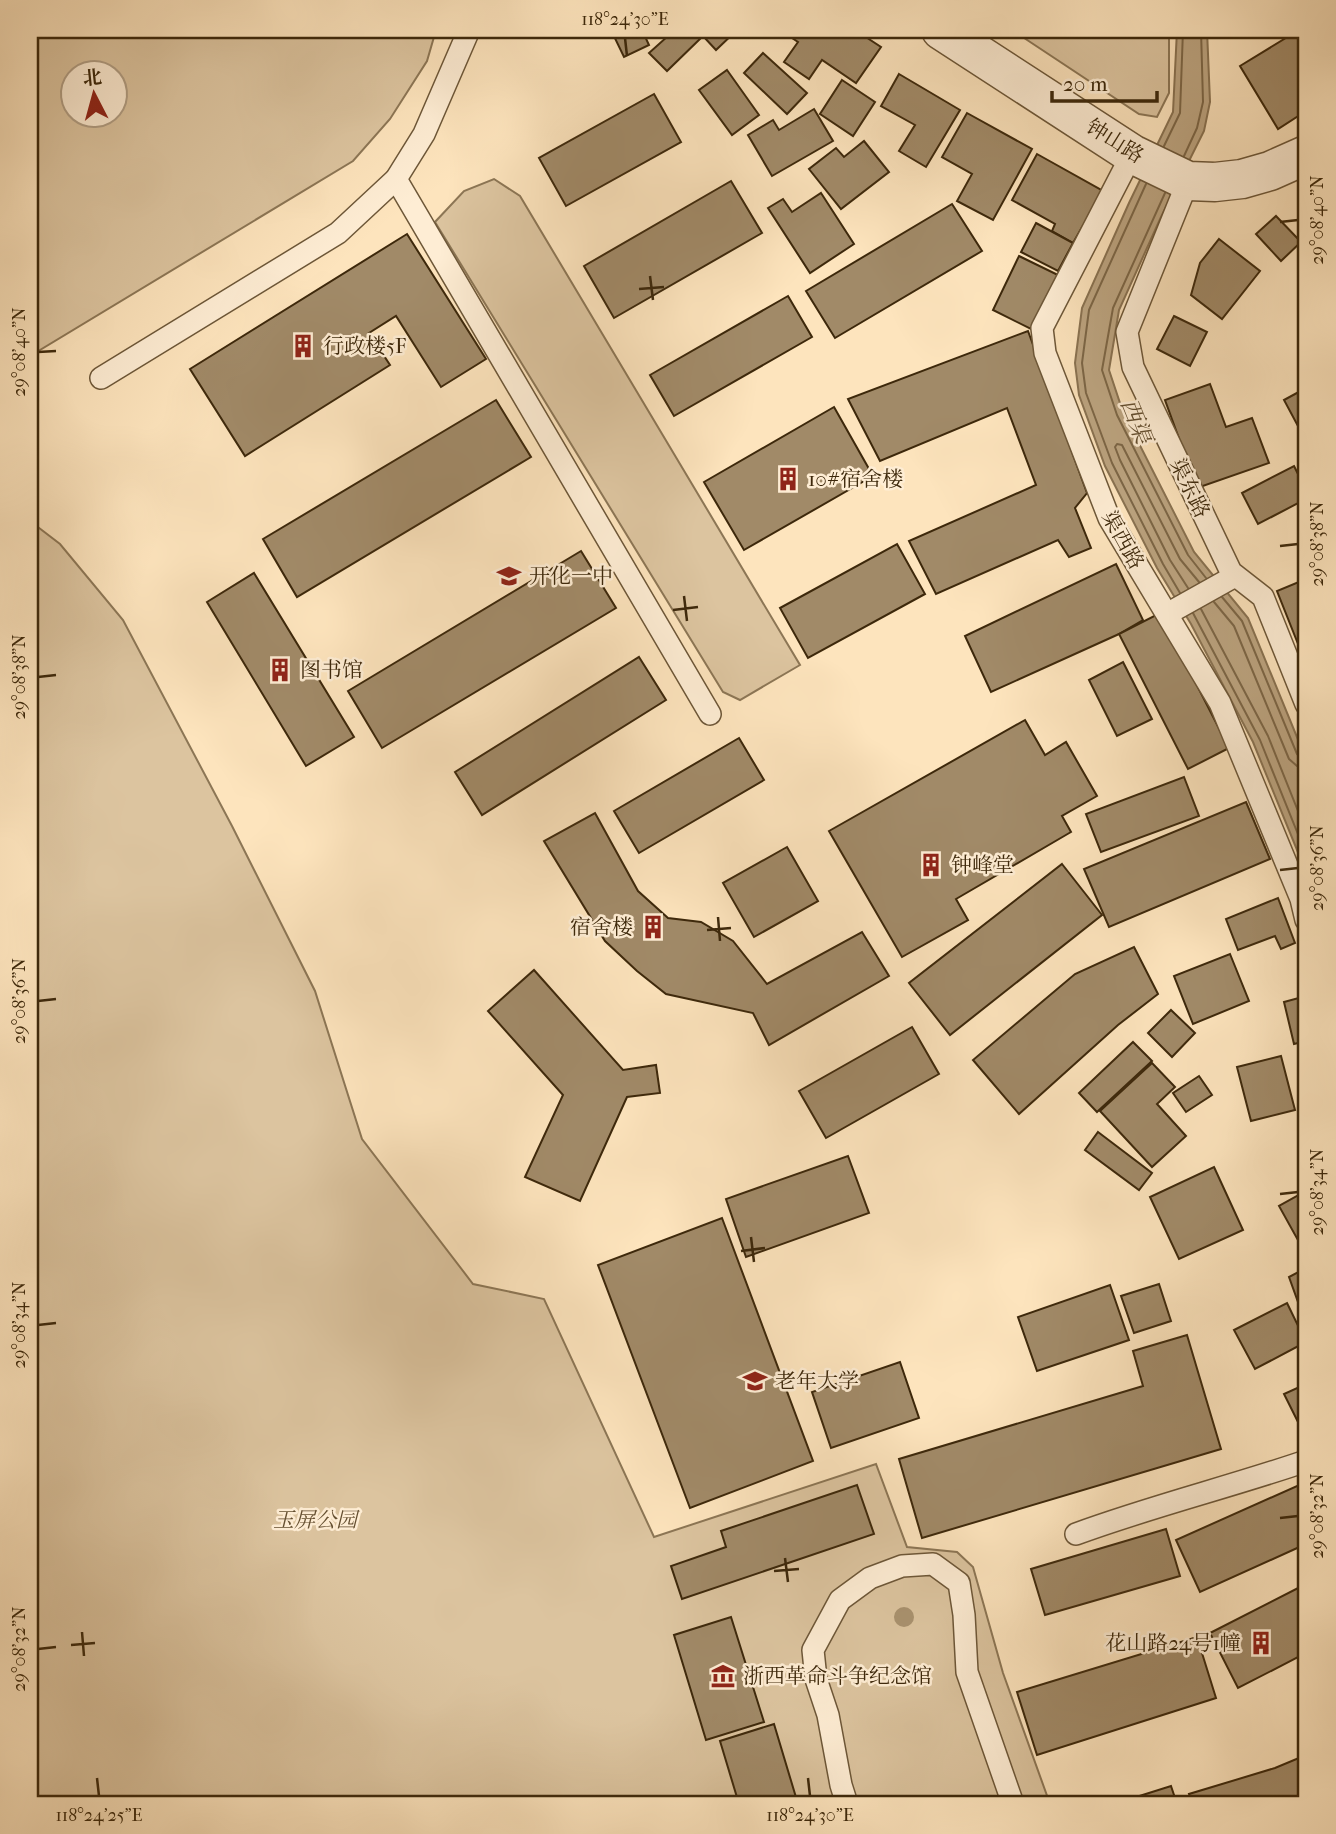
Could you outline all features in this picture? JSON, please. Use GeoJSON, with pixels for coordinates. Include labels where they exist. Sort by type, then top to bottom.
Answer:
{"type":"FeatureCollection","features":[{"type":"Feature","properties":{"kind":"street","name":"钟山路"},"geometry":{"type":"LineString","coordinates":[[940,30],[1132,154],[1188,181],[1242,179],[1270,171],[1306,155]]}},
{"type":"Feature","properties":{"kind":"lane"},"geometry":{"type":"LineString","coordinates":[[101,378],[338,233],[396,179],[424,134],[469,30]]}},
{"type":"Feature","properties":{"kind":"lane","name":"渠西路"},"geometry":{"type":"LineString","coordinates":[[1132,154],[1042,328],[1045,353],[1109,519],[1220,703],[1301,899],[1306,920]]}},
{"type":"Feature","properties":{"kind":"lane"},"geometry":{"type":"LineString","coordinates":[[396,179],[710,714]]}},
{"type":"Feature","properties":{"kind":"lane","name":"渠东路"},"geometry":{"type":"LineString","coordinates":[[1188,181],[1127,332],[1132,367],[1231,572],[1263,597],[1306,704]]}},
{"type":"Feature","properties":{"kind":"lane"},"geometry":{"type":"LineString","coordinates":[[1167,614],[1235,576]]}},
{"type":"Feature","properties":{"kind":"lane"},"geometry":{"type":"LineString","coordinates":[[1076,1534],[1129,1514],[1306,1461]]}},
{"type":"Feature","properties":{"kind":"lane"},"geometry":{"type":"LineString","coordinates":[[847,1804],[828,1715],[816,1679],[813,1650],[840,1600],[870,1578],[902,1566],[933,1564],[959,1583],[968,1672],[1013,1804]]}},
{"type":"Feature","properties":{"kind":"green space"},"geometry":{"type":"Polygon","coordinates":[[[30,30],[436,30],[427,61],[390,119],[353,161],[30,356],[30,30]]]}},
{"type":"Feature","properties":{"kind":"green space"},"geometry":{"type":"Polygon","coordinates":[[[1012,30],[1169,30],[1169,93],[1157,117],[1139,114],[1012,30]]]}},
{"type":"Feature","properties":{"kind":"green space"},"geometry":{"type":"Polygon","coordinates":[[[494,179],[520,196],[800,665],[740,700],[723,692],[435,222],[464,191],[494,179]]]}},
{"type":"Feature","properties":{"kind":"green space","name":"玉屏公园"},"geometry":{"type":"Polygon","coordinates":[[[30,521],[60,544],[123,620],[232,826],[315,991],[362,1139],[473,1284],[544,1299],[654,1537],[876,1464],[907,1547],[957,1552],[973,1567],[1003,1673],[1050,1804],[30,1804],[30,521]]]}},
{"type":"Feature","properties":{"kind":"water"},"geometry":{"type":"Polygon","coordinates":[[[1177,30],[1207,30],[1210,102],[1204,131],[1119,310],[1109,370],[1123,412],[1194,552],[1248,618],[1306,759],[1306,872],[1253,742],[1191,624],[1157,568],[1105,466],[1079,395],[1075,363],[1082,308],[1173,112],[1177,30]]]}},
{"type":"Feature","properties":{"kind":"building"},"geometry":{"type":"Polygon","coordinates":[[[611,30],[642,30],[649,45],[624,57],[611,30]]]}},
{"type":"Feature","properties":{"kind":"building"},"geometry":{"type":"Polygon","coordinates":[[[662,30],[737,30],[716,50],[703,36],[667,71],[649,53],[668,36],[662,30]]]}},
{"type":"Feature","properties":{"kind":"building"},"geometry":{"type":"Polygon","coordinates":[[[780,30],[855,30],[881,47],[856,83],[822,60],[809,79],[784,62],[798,42],[780,30]]]}},
{"type":"Feature","properties":{"kind":"building"},"geometry":{"type":"Polygon","coordinates":[[[1299,30],[1306,30],[1306,111],[1278,129],[1240,66],[1299,30]]]}},
{"type":"Feature","properties":{"kind":"building"},"geometry":{"type":"Polygon","coordinates":[[[763,53],[807,93],[787,114],[744,73],[763,53]]]}},
{"type":"Feature","properties":{"kind":"building"},"geometry":{"type":"Polygon","coordinates":[[[727,70],[759,115],[732,135],[699,90],[727,70]]]}},
{"type":"Feature","properties":{"kind":"building"},"geometry":{"type":"Polygon","coordinates":[[[899,74],[960,110],[926,167],[899,151],[915,125],[881,106],[899,74]]]}},
{"type":"Feature","properties":{"kind":"building"},"geometry":{"type":"Polygon","coordinates":[[[842,80],[875,102],[853,136],[820,114],[842,80]]]}},
{"type":"Feature","properties":{"kind":"building"},"geometry":{"type":"Polygon","coordinates":[[[654,94],[681,142],[566,206],[539,158],[654,94]]]}},
{"type":"Feature","properties":{"kind":"building"},"geometry":{"type":"Polygon","coordinates":[[[814,109],[833,141],[772,176],[748,135],[773,120],[779,130],[814,109]]]}},
{"type":"Feature","properties":{"kind":"building"},"geometry":{"type":"Polygon","coordinates":[[[967,113],[1032,149],[993,220],[957,201],[972,174],[942,157],[967,113]]]}},
{"type":"Feature","properties":{"kind":"building"},"geometry":{"type":"Polygon","coordinates":[[[864,141],[889,172],[841,209],[809,169],[836,148],[844,157],[864,141]]]}},
{"type":"Feature","properties":{"kind":"building"},"geometry":{"type":"Polygon","coordinates":[[[1037,154],[1103,191],[1073,243],[1052,231],[1055,224],[1012,200],[1037,154]]]}},
{"type":"Feature","properties":{"kind":"building"},"geometry":{"type":"Polygon","coordinates":[[[731,181],[762,233],[614,318],[584,266],[731,181]]]}},
{"type":"Feature","properties":{"kind":"building"},"geometry":{"type":"Polygon","coordinates":[[[821,193],[854,244],[810,273],[768,208],[783,199],[792,212],[821,193]]]}},
{"type":"Feature","properties":{"kind":"building"},"geometry":{"type":"Polygon","coordinates":[[[1306,196],[1306,212],[1299,200],[1306,196]]]}},
{"type":"Feature","properties":{"kind":"building"},"geometry":{"type":"Polygon","coordinates":[[[952,204],[982,251],[835,338],[806,291],[952,204]]]}},
{"type":"Feature","properties":{"kind":"building"},"geometry":{"type":"Polygon","coordinates":[[[1276,216],[1301,242],[1281,261],[1256,234],[1276,216]]]}},
{"type":"Feature","properties":{"kind":"building"},"geometry":{"type":"Polygon","coordinates":[[[1036,223],[1073,243],[1058,271],[1021,252],[1036,223]]]}},
{"type":"Feature","properties":{"kind":"building","name":"行政楼5F"},"geometry":{"type":"Polygon","coordinates":[[[407,234],[486,359],[441,387],[396,316],[369,333],[390,365],[245,456],[190,369],[407,234]]]}},
{"type":"Feature","properties":{"kind":"building"},"geometry":{"type":"Polygon","coordinates":[[[1219,239],[1260,271],[1222,319],[1191,295],[1200,263],[1219,239]]]}},
{"type":"Feature","properties":{"kind":"building"},"geometry":{"type":"Polygon","coordinates":[[[1019,256],[1060,276],[1033,330],[993,310],[1019,256]]]}},
{"type":"Feature","properties":{"kind":"building"},"geometry":{"type":"Polygon","coordinates":[[[788,296],[812,337],[674,416],[650,375],[788,296]]]}},
{"type":"Feature","properties":{"kind":"building"},"geometry":{"type":"Polygon","coordinates":[[[1174,316],[1207,332],[1190,366],[1157,349],[1174,316]]]}},
{"type":"Feature","properties":{"kind":"building"},"geometry":{"type":"Polygon","coordinates":[[[1028,331],[1087,493],[1075,508],[1091,548],[1069,557],[1058,540],[936,594],[909,541],[1036,485],[1007,408],[880,461],[848,399],[1028,331]]]}},
{"type":"Feature","properties":{"kind":"building"},"geometry":{"type":"Polygon","coordinates":[[[1210,384],[1226,427],[1252,418],[1269,463],[1197,488],[1165,400],[1210,384]]]}},
{"type":"Feature","properties":{"kind":"building"},"geometry":{"type":"Polygon","coordinates":[[[1306,388],[1306,441],[1284,400],[1306,388]]]}},
{"type":"Feature","properties":{"kind":"building"},"geometry":{"type":"Polygon","coordinates":[[[496,400],[531,457],[297,597],[263,539],[496,400]]]}},
{"type":"Feature","properties":{"kind":"building","name":"10#宿舍楼"},"geometry":{"type":"Polygon","coordinates":[[[834,407],[873,476],[744,550],[704,482],[834,407]]]}},
{"type":"Feature","properties":{"kind":"building"},"geometry":{"type":"Polygon","coordinates":[[[1294,466],[1306,490],[1306,499],[1258,524],[1242,493],[1294,466]]]}},
{"type":"Feature","properties":{"kind":"building"},"geometry":{"type":"Polygon","coordinates":[[[897,544],[925,594],[808,658],[780,608],[897,544]]]}},
{"type":"Feature","properties":{"kind":"building"},"geometry":{"type":"Polygon","coordinates":[[[581,551],[616,608],[382,748],[348,691],[581,551]]]}},
{"type":"Feature","properties":{"kind":"building"},"geometry":{"type":"Polygon","coordinates":[[[1116,564],[1143,620],[1119,634],[991,692],[965,636],[1116,564]]]}},
{"type":"Feature","properties":{"kind":"building","name":"图书馆"},"geometry":{"type":"Polygon","coordinates":[[[254,573],[354,737],[306,766],[207,602],[254,573]]]}},
{"type":"Feature","properties":{"kind":"building"},"geometry":{"type":"Polygon","coordinates":[[[1306,579],[1306,664],[1277,591],[1306,579]]]}},
{"type":"Feature","properties":{"kind":"building"},"geometry":{"type":"Polygon","coordinates":[[[1160,613],[1229,748],[1188,769],[1119,634],[1160,613]]]}},
{"type":"Feature","properties":{"kind":"building"},"geometry":{"type":"Polygon","coordinates":[[[639,657],[666,700],[482,815],[455,772],[639,657]]]}},
{"type":"Feature","properties":{"kind":"building"},"geometry":{"type":"Polygon","coordinates":[[[1123,662],[1152,719],[1117,736],[1089,680],[1123,662]]]}},
{"type":"Feature","properties":{"kind":"building","name":"钟峰堂"},"geometry":{"type":"Polygon","coordinates":[[[1025,720],[1045,755],[1066,742],[1097,796],[1062,816],[1071,832],[956,899],[968,920],[902,957],[829,831],[1025,720]]]}},
{"type":"Feature","properties":{"kind":"building"},"geometry":{"type":"Polygon","coordinates":[[[739,738],[764,780],[639,853],[614,811],[739,738]]]}},
{"type":"Feature","properties":{"kind":"building"},"geometry":{"type":"Polygon","coordinates":[[[1184,777],[1199,816],[1101,852],[1086,814],[1184,777]]]}},
{"type":"Feature","properties":{"kind":"building"},"geometry":{"type":"Polygon","coordinates":[[[1246,802],[1270,859],[1109,927],[1084,869],[1246,802]]]}},
{"type":"Feature","properties":{"kind":"building","name":"宿舍楼"},"geometry":{"type":"Polygon","coordinates":[[[595,813],[638,891],[668,918],[701,922],[733,941],[767,984],[862,932],[889,976],[769,1045],[753,1013],[666,994],[605,941],[544,841],[595,813]]]}},
{"type":"Feature","properties":{"kind":"building"},"geometry":{"type":"Polygon","coordinates":[[[787,847],[818,901],[754,937],[723,883],[787,847]]]}},
{"type":"Feature","properties":{"kind":"building"},"geometry":{"type":"Polygon","coordinates":[[[1062,864],[1102,915],[950,1035],[909,983],[1062,864]]]}},
{"type":"Feature","properties":{"kind":"building"},"geometry":{"type":"Polygon","coordinates":[[[1278,898],[1295,943],[1281,949],[1275,936],[1238,950],[1226,919],[1278,898]]]}},
{"type":"Feature","properties":{"kind":"building"},"geometry":{"type":"Polygon","coordinates":[[[1134,947],[1158,994],[1118,1025],[1019,1114],[973,1060],[1075,974],[1134,947]]]}},
{"type":"Feature","properties":{"kind":"building"},"geometry":{"type":"Polygon","coordinates":[[[1230,954],[1249,1001],[1193,1024],[1174,976],[1230,954]]]}},
{"type":"Feature","properties":{"kind":"building"},"geometry":{"type":"Polygon","coordinates":[[[534,970],[623,1070],[656,1065],[660,1093],[627,1097],[580,1201],[525,1177],[563,1095],[488,1011],[534,970]]]}},
{"type":"Feature","properties":{"kind":"building"},"geometry":{"type":"Polygon","coordinates":[[[1306,996],[1306,1041],[1294,1044],[1284,1002],[1306,996]]]}},
{"type":"Feature","properties":{"kind":"building"},"geometry":{"type":"Polygon","coordinates":[[[1171,1010],[1195,1033],[1172,1057],[1148,1033],[1171,1010]]]}},
{"type":"Feature","properties":{"kind":"building"},"geometry":{"type":"Polygon","coordinates":[[[912,1027],[939,1074],[826,1138],[799,1091],[912,1027]]]}},
{"type":"Feature","properties":{"kind":"building"},"geometry":{"type":"Polygon","coordinates":[[[1133,1042],[1152,1061],[1097,1112],[1079,1093],[1133,1042]]]}},
{"type":"Feature","properties":{"kind":"building"},"geometry":{"type":"Polygon","coordinates":[[[1281,1056],[1295,1110],[1251,1121],[1237,1067],[1281,1056]]]}},
{"type":"Feature","properties":{"kind":"building"},"geometry":{"type":"Polygon","coordinates":[[[1152,1063],[1175,1087],[1157,1104],[1186,1136],[1152,1167],[1100,1111],[1152,1063]]]}},
{"type":"Feature","properties":{"kind":"building"},"geometry":{"type":"Polygon","coordinates":[[[1199,1076],[1212,1095],[1186,1112],[1173,1093],[1199,1076]]]}},
{"type":"Feature","properties":{"kind":"building"},"geometry":{"type":"Polygon","coordinates":[[[1098,1132],[1152,1173],[1139,1190],[1085,1150],[1098,1132]]]}},
{"type":"Feature","properties":{"kind":"building"},"geometry":{"type":"Polygon","coordinates":[[[848,1156],[869,1213],[746,1257],[726,1199],[848,1156]]]}},
{"type":"Feature","properties":{"kind":"building"},"geometry":{"type":"Polygon","coordinates":[[[1214,1167],[1243,1230],[1179,1259],[1150,1197],[1214,1167]]]}},
{"type":"Feature","properties":{"kind":"building"},"geometry":{"type":"Polygon","coordinates":[[[1306,1191],[1306,1238],[1299,1242],[1279,1206],[1306,1191]]]}},
{"type":"Feature","properties":{"kind":"building"},"geometry":{"type":"Polygon","coordinates":[[[722,1218],[813,1461],[690,1508],[598,1265],[722,1218]]]}},
{"type":"Feature","properties":{"kind":"building"},"geometry":{"type":"Polygon","coordinates":[[[1306,1268],[1306,1321],[1289,1277],[1306,1268]]]}},
{"type":"Feature","properties":{"kind":"building"},"geometry":{"type":"Polygon","coordinates":[[[1159,1284],[1171,1321],[1134,1333],[1121,1296],[1159,1284]]]}},
{"type":"Feature","properties":{"kind":"building"},"geometry":{"type":"Polygon","coordinates":[[[1110,1285],[1129,1340],[1037,1371],[1018,1317],[1110,1285]]]}},
{"type":"Feature","properties":{"kind":"building"},"geometry":{"type":"Polygon","coordinates":[[[1287,1303],[1306,1342],[1255,1369],[1234,1330],[1287,1303]]]}},
{"type":"Feature","properties":{"kind":"building"},"geometry":{"type":"Polygon","coordinates":[[[1187,1335],[1221,1449],[922,1538],[899,1459],[1143,1386],[1133,1351],[1187,1335]]]}},
{"type":"Feature","properties":{"kind":"building"},"geometry":{"type":"Polygon","coordinates":[[[900,1362],[919,1418],[831,1448],[812,1392],[900,1362]]]}},
{"type":"Feature","properties":{"kind":"building"},"geometry":{"type":"Polygon","coordinates":[[[1306,1384],[1306,1438],[1284,1394],[1306,1384]]]}},
{"type":"Feature","properties":{"kind":"building"},"geometry":{"type":"Polygon","coordinates":[[[1306,1482],[1306,1544],[1200,1592],[1176,1540],[1306,1482]]]}},
{"type":"Feature","properties":{"kind":"building"},"geometry":{"type":"Polygon","coordinates":[[[857,1485],[874,1534],[682,1599],[671,1566],[726,1547],[721,1531],[857,1485]]]}},
{"type":"Feature","properties":{"kind":"building"},"geometry":{"type":"Polygon","coordinates":[[[1166,1529],[1180,1576],[1045,1615],[1031,1569],[1166,1529]]]}},
{"type":"Feature","properties":{"kind":"building","name":"花山路24号1幢"},"geometry":{"type":"Polygon","coordinates":[[[1306,1584],[1306,1653],[1238,1688],[1210,1633],[1306,1584]]]}},
{"type":"Feature","properties":{"kind":"building"},"geometry":{"type":"Polygon","coordinates":[[[731,1617],[764,1722],[706,1740],[674,1635],[731,1617]]]}},
{"type":"Feature","properties":{"kind":"building"},"geometry":{"type":"Polygon","coordinates":[[[1197,1637],[1216,1698],[1037,1755],[1017,1692],[1197,1637]]]}},
{"type":"Feature","properties":{"kind":"building"},"geometry":{"type":"Polygon","coordinates":[[[774,1724],[798,1804],[739,1804],[720,1741],[774,1724]]]}},
{"type":"Feature","properties":{"kind":"building"},"geometry":{"type":"Polygon","coordinates":[[[1306,1755],[1306,1804],[1193,1804],[1189,1794],[1275,1768],[1306,1755]]]}},
{"type":"Feature","properties":{"kind":"building"},"geometry":{"type":"Polygon","coordinates":[[[1171,1786],[1177,1804],[1114,1804],[1171,1786]]]}},
{"type":"Feature","properties":{"kind":"place","name":"行政楼5F"},"geometry":{"type":"Point","coordinates":[303,346]}},
{"type":"Feature","properties":{"kind":"place","name":"10#宿舍楼"},"geometry":{"type":"Point","coordinates":[788,479]}},
{"type":"Feature","properties":{"kind":"place","name":"开化一中"},"geometry":{"type":"Point","coordinates":[509,576]}},
{"type":"Feature","properties":{"kind":"place","name":"图书馆"},"geometry":{"type":"Point","coordinates":[280,670]}},
{"type":"Feature","properties":{"kind":"place","name":"钟峰堂"},"geometry":{"type":"Point","coordinates":[931,865]}},
{"type":"Feature","properties":{"kind":"place","name":"宿舍楼"},"geometry":{"type":"Point","coordinates":[653,927]}},
{"type":"Feature","properties":{"kind":"place","name":"老年大学"},"geometry":{"type":"Point","coordinates":[755,1381]}},
{"type":"Feature","properties":{"kind":"place","name":"花山路24号1幢"},"geometry":{"type":"Point","coordinates":[1261,1643]}},
{"type":"Feature","properties":{"kind":"place","name":"浙西革命斗争纪念馆"},"geometry":{"type":"Point","coordinates":[723,1676]}},
{"type":"Feature","properties":{"kind":"water label","name":"西渠"},"geometry":{"type":"Point","coordinates":[1136,421]}}]}
